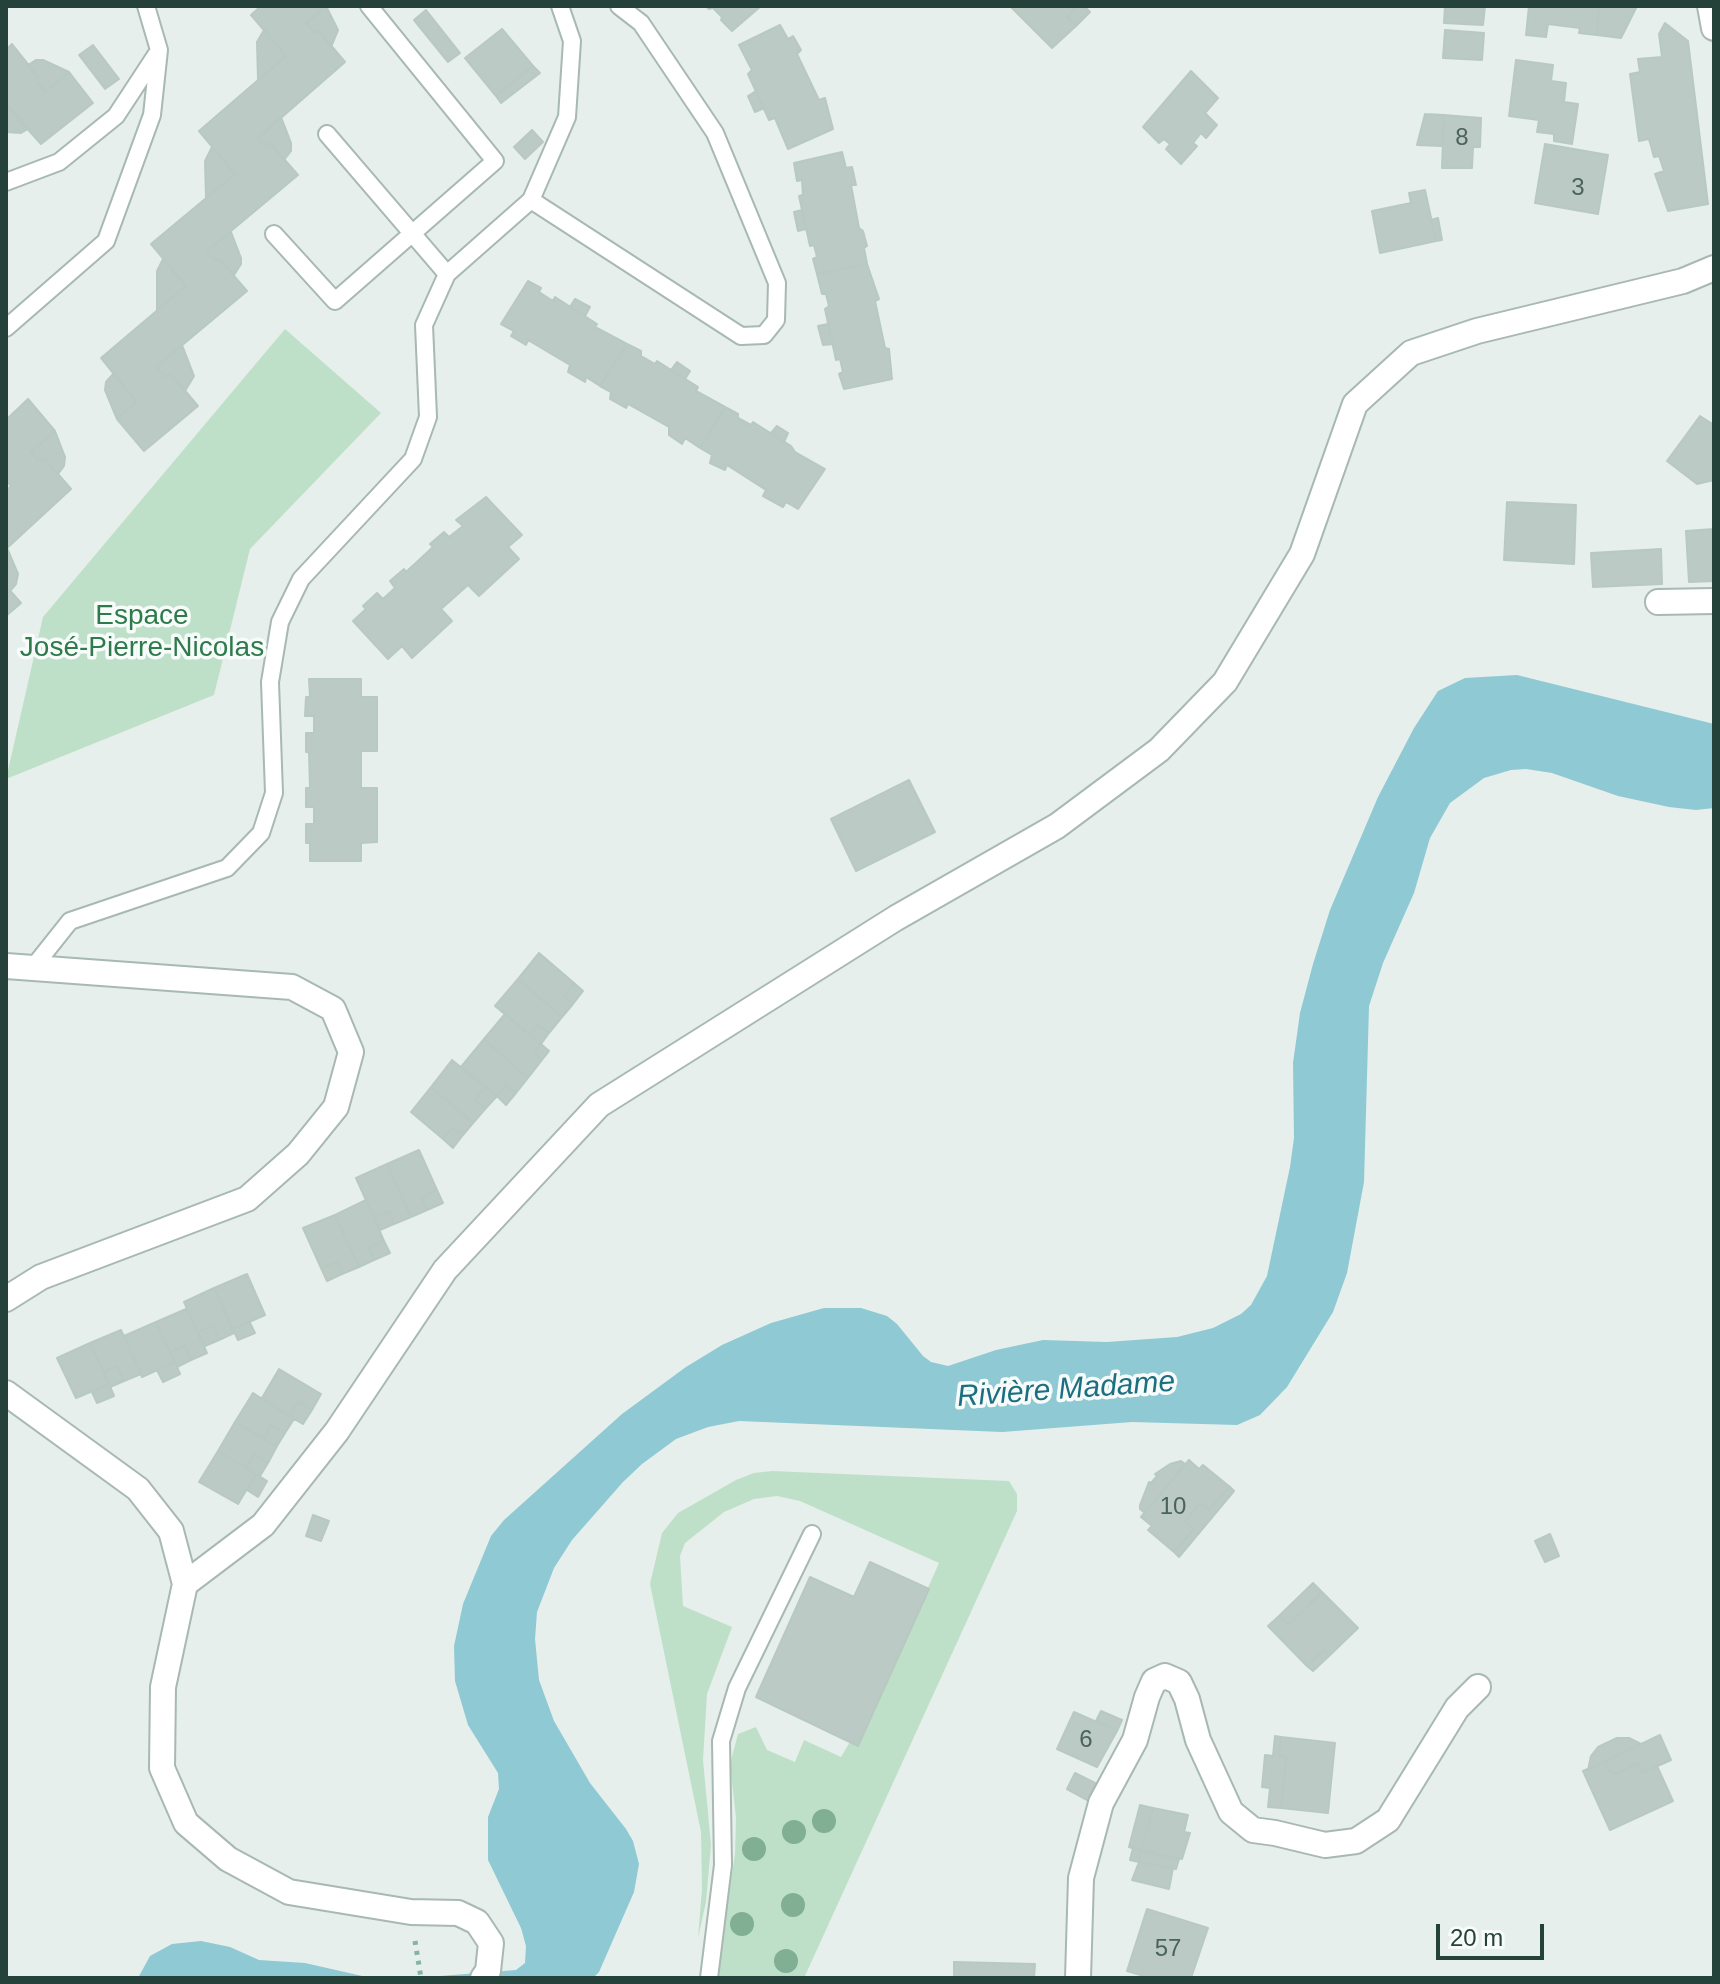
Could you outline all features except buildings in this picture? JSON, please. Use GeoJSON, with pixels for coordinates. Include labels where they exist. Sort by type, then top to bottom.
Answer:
{"type":"FeatureCollection","features":[{"type":"Feature","properties":{"kind":"street"},"geometry":{"type":"LineString","coordinates":[[1710,6],[1714,28]]}},
{"type":"Feature","properties":{"kind":"street"},"geometry":{"type":"LineString","coordinates":[[185,1584],[263,1525],[337,1431],[445,1270],[599,1105],[896,918],[1057,826],[1159,750],[1225,682],[1302,554],[1355,404],[1411,353],[1477,331],[1683,281],[1714,268]]}},
{"type":"Feature","properties":{"kind":"street"},"geometry":{"type":"LineString","coordinates":[[1658,602],[1714,601]]}},
{"type":"Feature","properties":{"kind":"street"},"geometry":{"type":"LineString","coordinates":[[6,966],[292,987],[333,1009],[351,1052],[336,1107],[298,1154],[247,1199],[41,1277],[6,1299]]}},
{"type":"Feature","properties":{"kind":"street"},"geometry":{"type":"LineString","coordinates":[[6,1394],[138,1489],[171,1531],[185,1584],[163,1687],[162,1768],[186,1823],[228,1859],[289,1892],[411,1912],[458,1913],[477,1922],[491,1943],[486,1975]]}},
{"type":"Feature","properties":{"kind":"street"},"geometry":{"type":"LineString","coordinates":[[1078,1978],[1081,1878],[1101,1803],[1135,1740],[1154,1681],[1165,1676],[1179,1682],[1198,1740],[1231,1812],[1253,1830],[1325,1845],[1356,1841],[1388,1820],[1457,1708],[1478,1687]]}},
{"type":"Feature","properties":{"kind":"lane"},"geometry":{"type":"LineString","coordinates":[[6,328],[106,241],[152,115],[159,50],[146,6]]}},
{"type":"Feature","properties":{"kind":"lane"},"geometry":{"type":"LineString","coordinates":[[274,234],[335,301],[495,161],[369,6]]}},
{"type":"Feature","properties":{"kind":"lane"},"geometry":{"type":"LineString","coordinates":[[31,970],[70,921],[227,868],[261,833],[274,793],[270,682],[280,622],[301,579],[413,459],[428,417],[424,325],[447,274],[531,200],[567,117],[572,41],[560,6]]}},
{"type":"Feature","properties":{"kind":"lane"},"geometry":{"type":"LineString","coordinates":[[531,200],[741,336],[764,335],[776,320],[777,283],[715,133],[641,23],[619,6]]}},
{"type":"Feature","properties":{"kind":"lane"},"geometry":{"type":"LineString","coordinates":[[6,182],[59,162],[116,116],[159,50]]}},
{"type":"Feature","properties":{"kind":"lane"},"geometry":{"type":"LineString","coordinates":[[327,134],[447,274]]}},
{"type":"Feature","properties":{"kind":"lane"},"geometry":{"type":"LineString","coordinates":[[709,1978],[723,1865],[721,1741],[737,1688],[812,1534]]}},
{"type":"Feature","properties":{"kind":"green space","name":"Espace José-Pierre-Nicolas"},"geometry":{"type":"Polygon","coordinates":[[[285,329],[381,413],[250,549],[214,695],[6,779],[43,617],[285,329]]]}},
{"type":"Feature","properties":{"kind":"green space"},"geometry":{"type":"Polygon","coordinates":[[[772,1471],[1009,1481],[1017,1494],[1017,1511],[804,1978],[716,1978],[735,1854],[736,1818],[730,1764],[738,1734],[756,1727],[767,1750],[795,1762],[804,1740],[841,1757],[850,1742],[858,1746],[939,1563],[800,1501],[777,1496],[754,1499],[724,1512],[685,1543],[680,1556],[683,1606],[732,1627],[707,1694],[703,1760],[711,1845],[706,1902],[698,1938],[702,1889],[701,1832],[650,1584],[662,1533],[678,1513],[736,1480],[754,1473],[772,1471]]]}},
{"type":"Feature","properties":{"kind":"water","name":"Rivière Madame"},"geometry":{"type":"Polygon","coordinates":[[[1517,675],[1714,724],[1714,808],[1669,807],[1618,796],[1552,773],[1526,769],[1484,778],[1450,803],[1430,838],[1414,893],[1383,963],[1369,1006],[1364,1182],[1347,1273],[1333,1312],[1287,1387],[1260,1415],[1237,1425],[1132,1422],[1002,1432],[739,1421],[708,1427],[676,1439],[623,1482],[572,1540],[554,1568],[537,1612],[535,1639],[539,1680],[554,1721],[590,1783],[626,1829],[639,1864],[634,1892],[599,1972],[593,1978],[415,1978],[516,1970],[525,1963],[526,1946],[521,1928],[488,1860],[488,1817],[499,1789],[498,1773],[468,1725],[455,1681],[454,1646],[463,1604],[491,1536],[504,1520],[622,1414],[686,1367],[722,1345],[771,1323],[824,1308],[861,1308],[887,1316],[923,1356],[931,1362],[948,1366],[996,1350],[1043,1340],[1107,1342],[1177,1337],[1213,1328],[1241,1314],[1251,1305],[1267,1276],[1290,1167],[1294,1138],[1293,1063],[1300,1013],[1330,910],[1378,797],[1414,728],[1438,691],[1465,678],[1517,675]]]}},
{"type":"Feature","properties":{"kind":"water"},"geometry":{"type":"Polygon","coordinates":[[[201,1941],[230,1947],[259,1960],[305,1963],[371,1978],[138,1978],[150,1956],[172,1944],[201,1941]]]}}]}
